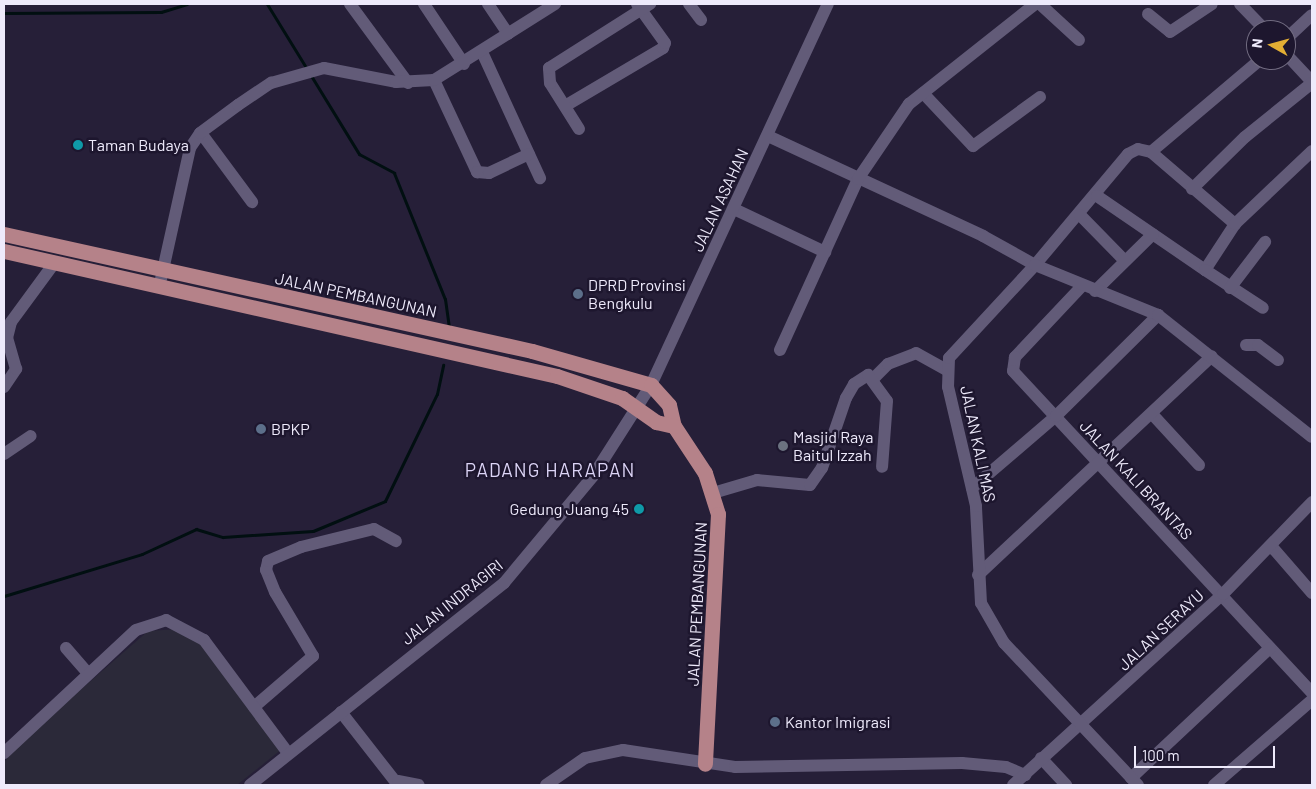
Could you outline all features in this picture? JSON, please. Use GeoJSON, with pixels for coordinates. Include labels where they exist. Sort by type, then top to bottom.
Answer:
{"type":"FeatureCollection","features":[{"type":"Feature","properties":{"kind":"main road","name":"JALAN PEMBANGUNAN"},"geometry":{"type":"LineString","coordinates":[[4,234],[162,270],[378,326],[573,380],[638,408],[656,422],[674,426]]}},
{"type":"Feature","properties":{"kind":"main road","name":"JALAN PEMBANGUNAN"},"geometry":{"type":"LineString","coordinates":[[4,251],[160,285],[378,326],[532,351],[651,385],[669,405],[674,426],[713,492],[718,514],[718,562],[705,764]]}},
{"type":"Feature","properties":{"kind":"street"},"geometry":{"type":"LineString","coordinates":[[350,4],[408,83]]}},
{"type":"Feature","properties":{"kind":"street"},"geometry":{"type":"LineString","coordinates":[[424,4],[464,64]]}},
{"type":"Feature","properties":{"kind":"street"},"geometry":{"type":"LineString","coordinates":[[488,4],[508,34]]}},
{"type":"Feature","properties":{"kind":"street"},"geometry":{"type":"LineString","coordinates":[[160,285],[182,171],[201,133],[261,89],[298,74],[324,68],[408,83],[434,80],[482,52],[541,8],[555,4]]}},
{"type":"Feature","properties":{"kind":"street"},"geometry":{"type":"LineString","coordinates":[[689,4],[701,20]]}},
{"type":"Feature","properties":{"kind":"street","name":"JALAN ASAHAN"},"geometry":{"type":"LineString","coordinates":[[638,408],[651,385],[734,209],[828,4]]}},
{"type":"Feature","properties":{"kind":"street"},"geometry":{"type":"LineString","coordinates":[[780,350],[858,179],[910,104],[1035,4]]}},
{"type":"Feature","properties":{"kind":"street"},"geometry":{"type":"LineString","coordinates":[[1040,4],[1079,40]]}},
{"type":"Feature","properties":{"kind":"street"},"geometry":{"type":"LineString","coordinates":[[1148,14],[1170,32],[1212,4]]}},
{"type":"Feature","properties":{"kind":"street"},"geometry":{"type":"LineString","coordinates":[[1240,4],[1255,20]]}},
{"type":"Feature","properties":{"kind":"street"},"geometry":{"type":"LineString","coordinates":[[566,106],[663,48],[665,43],[643,6],[549,68],[547,76],[579,129]]}},
{"type":"Feature","properties":{"kind":"street"},"geometry":{"type":"LineString","coordinates":[[1296,30],[1312,15]]}},
{"type":"Feature","properties":{"kind":"street"},"geometry":{"type":"LineString","coordinates":[[482,52],[540,178]]}},
{"type":"Feature","properties":{"kind":"street"},"geometry":{"type":"LineString","coordinates":[[1192,189],[1245,137],[1312,83],[1296,65]]}},
{"type":"Feature","properties":{"kind":"street"},"geometry":{"type":"LineString","coordinates":[[1235,224],[1151,152],[1248,70]]}},
{"type":"Feature","properties":{"kind":"street"},"geometry":{"type":"LineString","coordinates":[[434,80],[477,172],[489,174],[529,154]]}},
{"type":"Feature","properties":{"kind":"street"},"geometry":{"type":"LineString","coordinates":[[924,93],[973,146],[1040,97]]}},
{"type":"Feature","properties":{"kind":"street"},"geometry":{"type":"LineString","coordinates":[[201,133],[252,202]]}},
{"type":"Feature","properties":{"kind":"street"},"geometry":{"type":"LineString","coordinates":[[768,136],[983,236],[1035,265],[1082,286],[1158,315],[1312,437]]}},
{"type":"Feature","properties":{"kind":"street","name":"JALAN KALI MAS"},"geometry":{"type":"LineString","coordinates":[[1134,782],[1083,724],[1004,643],[981,603],[972,488],[954,421],[947,370],[955,350],[1097,196],[1128,154],[1138,149],[1151,152]]}},
{"type":"Feature","properties":{"kind":"street"},"geometry":{"type":"LineString","coordinates":[[1205,270],[1235,224],[1312,151]]}},
{"type":"Feature","properties":{"kind":"street"},"geometry":{"type":"LineString","coordinates":[[1097,196],[1230,288],[1263,308]]}},
{"type":"Feature","properties":{"kind":"street"},"geometry":{"type":"LineString","coordinates":[[734,209],[826,252]]}},
{"type":"Feature","properties":{"kind":"street"},"geometry":{"type":"LineString","coordinates":[[1080,215],[1125,261]]}},
{"type":"Feature","properties":{"kind":"street"},"geometry":{"type":"LineString","coordinates":[[1095,291],[1153,234]]}},
{"type":"Feature","properties":{"kind":"street"},"geometry":{"type":"LineString","coordinates":[[1230,288],[1265,242]]}},
{"type":"Feature","properties":{"kind":"street"},"geometry":{"type":"LineString","coordinates":[[4,387],[16,369],[7,338],[11,322],[56,262]]}},
{"type":"Feature","properties":{"kind":"street","name":"JALAN KALI BRANTAS"},"geometry":{"type":"LineString","coordinates":[[1082,286],[1012,364],[1154,526],[1223,594],[1312,693]]}},
{"type":"Feature","properties":{"kind":"street"},"geometry":{"type":"LineString","coordinates":[[972,488],[1056,416],[1158,315]]}},
{"type":"Feature","properties":{"kind":"street"},"geometry":{"type":"LineString","coordinates":[[1246,345],[1258,346],[1278,360]]}},
{"type":"Feature","properties":{"kind":"street"},"geometry":{"type":"LineString","coordinates":[[874,378],[888,364],[916,353],[947,370]]}},
{"type":"Feature","properties":{"kind":"street"},"geometry":{"type":"LineString","coordinates":[[978,576],[1153,415],[1212,356]]}},
{"type":"Feature","properties":{"kind":"street"},"geometry":{"type":"LineString","coordinates":[[713,492],[757,480],[810,485],[822,468],[854,384],[868,374],[874,378],[888,409],[882,467]]}},
{"type":"Feature","properties":{"kind":"street","name":"JALAN INDRAGIRI"},"geometry":{"type":"LineString","coordinates":[[250,785],[511,576],[587,483],[638,408]]}},
{"type":"Feature","properties":{"kind":"street"},"geometry":{"type":"LineString","coordinates":[[1153,415],[1199,465]]}},
{"type":"Feature","properties":{"kind":"street"},"geometry":{"type":"LineString","coordinates":[[4,454],[31,436]]}},
{"type":"Feature","properties":{"kind":"street","name":"JALAN SERAYU"},"geometry":{"type":"LineString","coordinates":[[1013,785],[1041,758],[1083,724],[1223,594],[1272,547],[1312,502]]}},
{"type":"Feature","properties":{"kind":"street"},"geometry":{"type":"LineString","coordinates":[[254,706],[312,656],[275,592],[266,570],[268,561],[301,547],[374,529],[396,541]]}},
{"type":"Feature","properties":{"kind":"street"},"geometry":{"type":"LineString","coordinates":[[1272,547],[1312,594]]}},
{"type":"Feature","properties":{"kind":"street"},"geometry":{"type":"LineString","coordinates":[[4,753],[88,672],[136,630],[166,620],[204,640],[288,754]]}},
{"type":"Feature","properties":{"kind":"street"},"geometry":{"type":"LineString","coordinates":[[66,648],[88,672]]}},
{"type":"Feature","properties":{"kind":"street"},"geometry":{"type":"LineString","coordinates":[[1134,782],[1270,648]]}},
{"type":"Feature","properties":{"kind":"street"},"geometry":{"type":"LineString","coordinates":[[1214,785],[1312,700]]}},
{"type":"Feature","properties":{"kind":"street"},"geometry":{"type":"LineString","coordinates":[[341,712],[398,783],[419,785]]}},
{"type":"Feature","properties":{"kind":"street"},"geometry":{"type":"LineString","coordinates":[[546,785],[579,761],[603,751],[623,750],[705,764],[782,770],[962,763],[1006,767],[1025,774]]}},
{"type":"Feature","properties":{"kind":"street"},"geometry":{"type":"LineString","coordinates":[[1041,758],[1066,785]]}},
{"type":"Feature","properties":{"kind":"shaded area"},"geometry":{"type":"Polygon","coordinates":[[[192,628],[282,749],[237,785],[4,785],[4,762],[24,739],[148,631],[192,628]]]}},
{"type":"Feature","properties":{"kind":"waterway"},"geometry":{"type":"LineString","coordinates":[[4,13],[161,12],[187,4]]}},
{"type":"Feature","properties":{"kind":"waterway"},"geometry":{"type":"LineString","coordinates":[[267,4],[307,69]]}},
{"type":"Feature","properties":{"kind":"waterway"},"geometry":{"type":"LineString","coordinates":[[310,74],[359,154],[394,173],[445,299],[449,328]]}},
{"type":"Feature","properties":{"kind":"waterway"},"geometry":{"type":"LineString","coordinates":[[4,596],[142,554],[196,529],[223,537],[313,531],[385,501],[437,394],[443,365]]}},
{"type":"Feature","properties":{"kind":"place","name":"Taman Budaya"},"geometry":{"type":"Point","coordinates":[78,145]}},
{"type":"Feature","properties":{"kind":"place","name":"DPRD Provinsi Bengkulu"},"geometry":{"type":"Point","coordinates":[578,294]}},
{"type":"Feature","properties":{"kind":"place","name":"BPKP"},"geometry":{"type":"Point","coordinates":[261,429]}},
{"type":"Feature","properties":{"kind":"place","name":"Masjid Raya Baitul Izzah"},"geometry":{"type":"Point","coordinates":[783,446]}},
{"type":"Feature","properties":{"kind":"place","name":"Gedung Juang 45"},"geometry":{"type":"Point","coordinates":[639,509]}},
{"type":"Feature","properties":{"kind":"place","name":"Kantor Imigrasi"},"geometry":{"type":"Point","coordinates":[775,722]}},
{"type":"Feature","properties":{"kind":"district","name":"PADANG HARAPAN"},"geometry":{"type":"Point","coordinates":[550,470]}}]}
